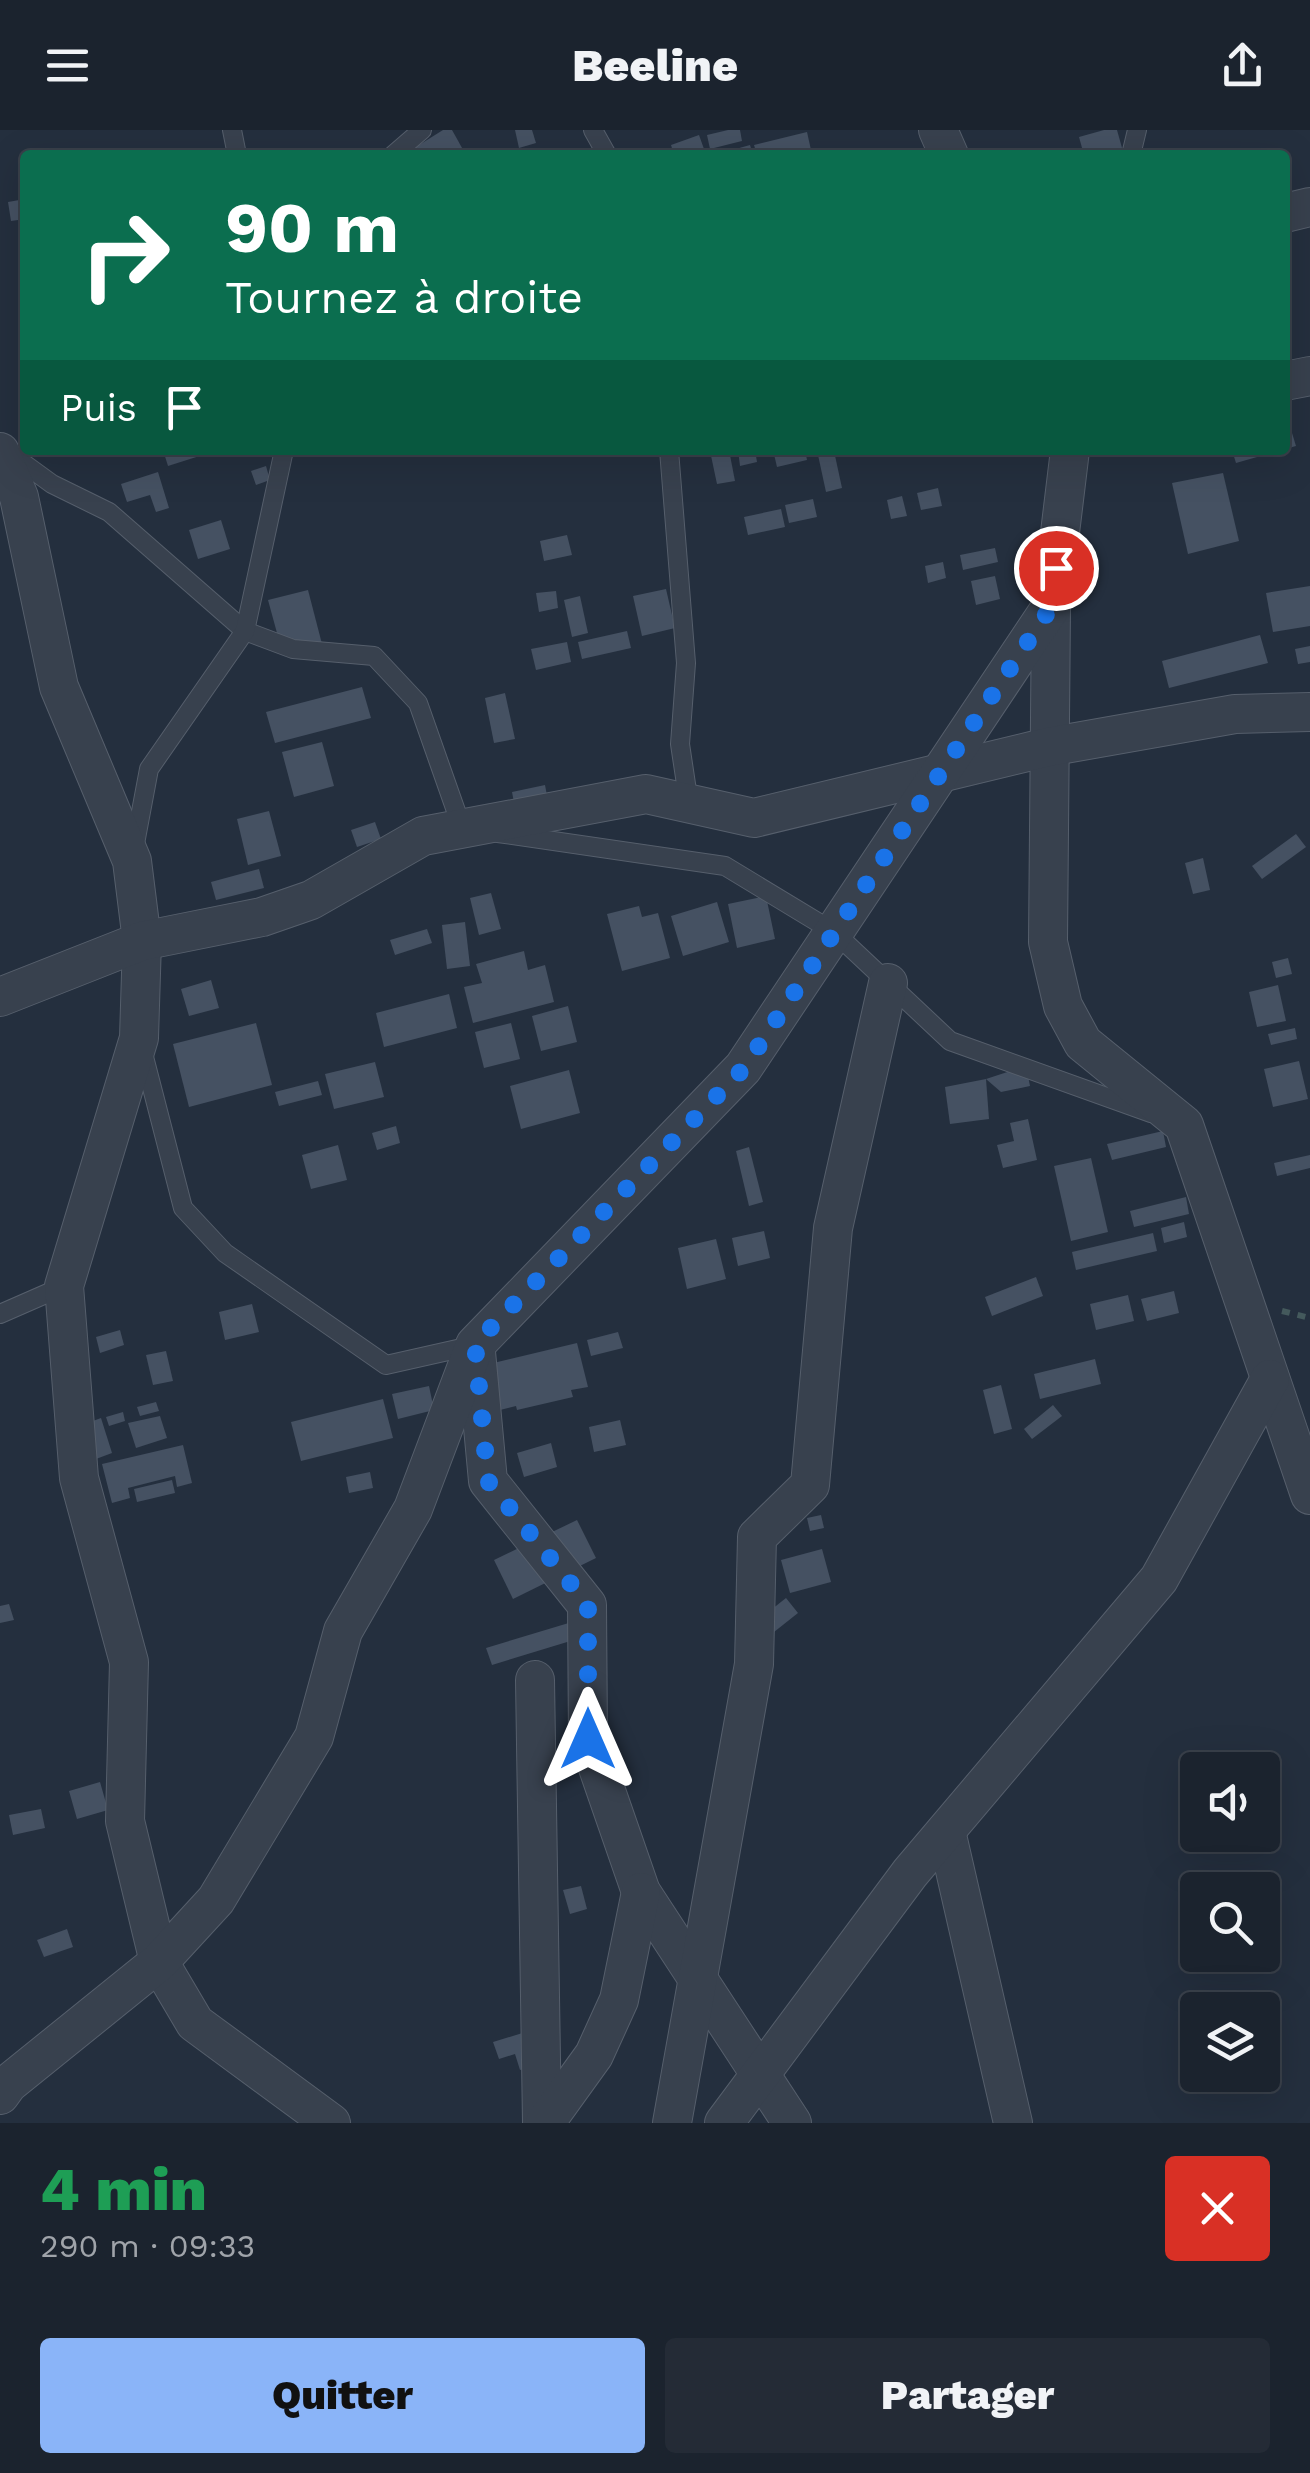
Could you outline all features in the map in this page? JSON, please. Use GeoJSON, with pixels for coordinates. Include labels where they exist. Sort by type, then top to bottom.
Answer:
{"type":"FeatureCollection","features":[{"type":"Feature","properties":{"kind":"street"},"geometry":{"type":"LineString","coordinates":[[0,448],[20,497],[59,687],[132,862],[142,941],[139,1038],[64,1286],[79,1478],[129,1662],[125,1822],[158,1962],[195,2023],[331,2123]]}},
{"type":"Feature","properties":{"kind":"street"},"geometry":{"type":"LineString","coordinates":[[1069,455],[1051,607],[1048,942],[1063,1006],[1083,1043],[1184,1125],[1310,1495]]}},
{"type":"Feature","properties":{"kind":"street"},"geometry":{"type":"LineString","coordinates":[[0,2095],[8,2084],[158,1962],[216,1900],[314,1737],[343,1632],[413,1509],[475,1344],[744,1068],[1051,607]]}},
{"type":"Feature","properties":{"kind":"street"},"geometry":{"type":"LineString","coordinates":[[0,998],[142,941],[262,917],[312,900],[424,836],[646,794],[754,818],[1048,747],[1235,714],[1310,712]]}},
{"type":"Feature","properties":{"kind":"street"},"geometry":{"type":"LineString","coordinates":[[672,2123],[754,1664],[757,1538],[810,1485],[833,1228],[888,984]]}},
{"type":"Feature","properties":{"kind":"street"},"geometry":{"type":"LineString","coordinates":[[475,1344],[488,1481],[588,1605],[588,1739],[640,1892],[758,2078],[792,2123]]}},
{"type":"Feature","properties":{"kind":"street"},"geometry":{"type":"LineString","coordinates":[[724,2123],[946,1831],[1158,1579],[1270,1379]]}},
{"type":"Feature","properties":{"kind":"street"},"geometry":{"type":"LineString","coordinates":[[535,1680],[544,2123]]}},
{"type":"Feature","properties":{"kind":"street"},"geometry":{"type":"LineString","coordinates":[[946,1831],[1012,2123]]}},
{"type":"Feature","properties":{"kind":"street"},"geometry":{"type":"LineString","coordinates":[[544,2123],[594,2055],[619,2000],[640,1892]]}},
{"type":"Feature","properties":{"kind":"lane"},"geometry":{"type":"LineString","coordinates":[[399,150],[422,130]]}},
{"type":"Feature","properties":{"kind":"lane"},"geometry":{"type":"LineString","coordinates":[[0,448],[52,484],[109,512],[244,630],[293,649],[374,656],[418,703],[462,828],[725,866],[834,932],[950,1041],[1184,1125]]}},
{"type":"Feature","properties":{"kind":"lane"},"geometry":{"type":"LineString","coordinates":[[132,862],[149,769],[244,630],[283,455]]}},
{"type":"Feature","properties":{"kind":"lane"},"geometry":{"type":"LineString","coordinates":[[669,455],[686,663],[680,744],[689,804]]}},
{"type":"Feature","properties":{"kind":"lane"},"geometry":{"type":"LineString","coordinates":[[139,1038],[183,1208],[226,1253],[386,1365],[475,1344]]}},
{"type":"Feature","properties":{"kind":"lane"},"geometry":{"type":"LineString","coordinates":[[0,1314],[64,1286]]}},
{"type":"Feature","properties":{"kind":"building"},"geometry":{"type":"Polygon","coordinates":[[[443,130],[452,130],[463,150],[411,150],[443,130]]]}},
{"type":"Feature","properties":{"kind":"building"},"geometry":{"type":"Polygon","coordinates":[[[515,130],[532,130],[536,143],[519,148],[515,130]]]}},
{"type":"Feature","properties":{"kind":"building"},"geometry":{"type":"Polygon","coordinates":[[[740,130],[742,141],[710,149],[707,135],[740,130]]]}},
{"type":"Feature","properties":{"kind":"building"},"geometry":{"type":"Polygon","coordinates":[[[1117,130],[1123,150],[1083,150],[1079,137],[1117,130]]]}},
{"type":"Feature","properties":{"kind":"building"},"geometry":{"type":"Polygon","coordinates":[[[807,132],[811,150],[756,150],[754,145],[807,132]]]}},
{"type":"Feature","properties":{"kind":"building"},"geometry":{"type":"Polygon","coordinates":[[[699,135],[704,149],[672,150],[671,145],[699,135]]]}},
{"type":"Feature","properties":{"kind":"building"},"geometry":{"type":"Polygon","coordinates":[[[20,200],[20,220],[11,221],[8,202],[20,200]]]}},
{"type":"Feature","properties":{"kind":"building"},"geometry":{"type":"Polygon","coordinates":[[[1290,426],[1296,446],[1290,448],[1290,426]]]}},
{"type":"Feature","properties":{"kind":"building"},"geometry":{"type":"Polygon","coordinates":[[[165,455],[203,455],[168,466],[165,455]]]}},
{"type":"Feature","properties":{"kind":"building"},"geometry":{"type":"Polygon","coordinates":[[[711,455],[730,455],[735,481],[717,484],[711,455]]]}},
{"type":"Feature","properties":{"kind":"building"},"geometry":{"type":"Polygon","coordinates":[[[739,455],[756,455],[757,462],[740,466],[739,455]]]}},
{"type":"Feature","properties":{"kind":"building"},"geometry":{"type":"Polygon","coordinates":[[[774,455],[806,455],[807,460],[777,467],[774,455]]]}},
{"type":"Feature","properties":{"kind":"building"},"geometry":{"type":"Polygon","coordinates":[[[818,455],[835,455],[842,488],[826,492],[818,455]]]}},
{"type":"Feature","properties":{"kind":"building"},"geometry":{"type":"Polygon","coordinates":[[[1234,455],[1264,455],[1236,463],[1234,455]]]}},
{"type":"Feature","properties":{"kind":"building"},"geometry":{"type":"Polygon","coordinates":[[[266,466],[270,480],[256,485],[251,471],[266,466]]]}},
{"type":"Feature","properties":{"kind":"building"},"geometry":{"type":"Polygon","coordinates":[[[158,472],[169,508],[156,512],[150,495],[127,502],[121,484],[158,472]]]}},
{"type":"Feature","properties":{"kind":"building"},"geometry":{"type":"Polygon","coordinates":[[[1223,473],[1239,541],[1188,554],[1172,483],[1223,473]]]}},
{"type":"Feature","properties":{"kind":"building"},"geometry":{"type":"Polygon","coordinates":[[[938,488],[942,506],[921,510],[917,493],[938,488]]]}},
{"type":"Feature","properties":{"kind":"building"},"geometry":{"type":"Polygon","coordinates":[[[902,496],[907,516],[891,519],[887,500],[902,496]]]}},
{"type":"Feature","properties":{"kind":"building"},"geometry":{"type":"Polygon","coordinates":[[[813,499],[817,517],[789,523],[785,505],[813,499]]]}},
{"type":"Feature","properties":{"kind":"building"},"geometry":{"type":"Polygon","coordinates":[[[781,509],[785,527],[748,535],[744,517],[781,509]]]}},
{"type":"Feature","properties":{"kind":"building"},"geometry":{"type":"Polygon","coordinates":[[[221,520],[230,549],[198,559],[189,530],[221,520]]]}},
{"type":"Feature","properties":{"kind":"building"},"geometry":{"type":"Polygon","coordinates":[[[567,535],[572,555],[544,561],[540,541],[567,535]]]}},
{"type":"Feature","properties":{"kind":"building"},"geometry":{"type":"Polygon","coordinates":[[[995,548],[998,562],[963,570],[960,555],[995,548]]]}},
{"type":"Feature","properties":{"kind":"building"},"geometry":{"type":"Polygon","coordinates":[[[943,562],[946,578],[928,583],[925,566],[943,562]]]}},
{"type":"Feature","properties":{"kind":"building"},"geometry":{"type":"Polygon","coordinates":[[[995,576],[1000,599],[976,605],[971,581],[995,576]]]}},
{"type":"Feature","properties":{"kind":"building"},"geometry":{"type":"Polygon","coordinates":[[[1310,586],[1310,626],[1273,632],[1266,593],[1310,586]]]}},
{"type":"Feature","properties":{"kind":"building"},"geometry":{"type":"Polygon","coordinates":[[[666,589],[675,628],[642,636],[633,596],[666,589]]]}},
{"type":"Feature","properties":{"kind":"building"},"geometry":{"type":"Polygon","coordinates":[[[308,590],[322,644],[283,655],[268,600],[308,590]]]}},
{"type":"Feature","properties":{"kind":"building"},"geometry":{"type":"Polygon","coordinates":[[[556,591],[558,608],[539,612],[536,593],[556,591]]]}},
{"type":"Feature","properties":{"kind":"building"},"geometry":{"type":"Polygon","coordinates":[[[580,596],[588,633],[572,637],[564,600],[580,596]]]}},
{"type":"Feature","properties":{"kind":"building"},"geometry":{"type":"Polygon","coordinates":[[[627,631],[631,648],[582,659],[578,642],[627,631]]]}},
{"type":"Feature","properties":{"kind":"building"},"geometry":{"type":"Polygon","coordinates":[[[1260,635],[1268,663],[1169,688],[1162,661],[1260,635]]]}},
{"type":"Feature","properties":{"kind":"building"},"geometry":{"type":"Polygon","coordinates":[[[567,642],[571,662],[536,670],[531,649],[567,642]]]}},
{"type":"Feature","properties":{"kind":"building"},"geometry":{"type":"Polygon","coordinates":[[[1310,646],[1310,662],[1298,664],[1295,649],[1310,646]]]}},
{"type":"Feature","properties":{"kind":"building"},"geometry":{"type":"Polygon","coordinates":[[[362,687],[371,718],[275,743],[266,712],[362,687]]]}},
{"type":"Feature","properties":{"kind":"building"},"geometry":{"type":"Polygon","coordinates":[[[505,693],[515,739],[494,743],[485,698],[505,693]]]}},
{"type":"Feature","properties":{"kind":"building"},"geometry":{"type":"Polygon","coordinates":[[[322,742],[334,786],[294,797],[282,752],[322,742]]]}},
{"type":"Feature","properties":{"kind":"building"},"geometry":{"type":"Polygon","coordinates":[[[545,785],[549,806],[516,813],[512,792],[545,785]]]}},
{"type":"Feature","properties":{"kind":"building"},"geometry":{"type":"Polygon","coordinates":[[[269,811],[281,856],[248,865],[237,819],[269,811]]]}},
{"type":"Feature","properties":{"kind":"building"},"geometry":{"type":"Polygon","coordinates":[[[375,822],[381,839],[357,847],[351,830],[375,822]]]}},
{"type":"Feature","properties":{"kind":"building"},"geometry":{"type":"Polygon","coordinates":[[[1296,834],[1306,847],[1262,879],[1252,866],[1296,834]]]}},
{"type":"Feature","properties":{"kind":"building"},"geometry":{"type":"Polygon","coordinates":[[[1203,858],[1210,890],[1193,894],[1185,863],[1203,858]]]}},
{"type":"Feature","properties":{"kind":"building"},"geometry":{"type":"Polygon","coordinates":[[[259,869],[264,888],[216,900],[211,882],[259,869]]]}},
{"type":"Feature","properties":{"kind":"building"},"geometry":{"type":"Polygon","coordinates":[[[491,893],[501,929],[479,935],[470,898],[491,893]]]}},
{"type":"Feature","properties":{"kind":"building"},"geometry":{"type":"Polygon","coordinates":[[[766,896],[775,939],[737,948],[728,904],[766,896]]]}},
{"type":"Feature","properties":{"kind":"building"},"geometry":{"type":"Polygon","coordinates":[[[717,902],[729,942],[683,956],[671,916],[717,902]]]}},
{"type":"Feature","properties":{"kind":"building"},"geometry":{"type":"Polygon","coordinates":[[[639,906],[642,917],[658,913],[670,958],[622,971],[607,914],[639,906]]]}},
{"type":"Feature","properties":{"kind":"building"},"geometry":{"type":"Polygon","coordinates":[[[465,922],[470,966],[447,969],[442,925],[465,922]]]}},
{"type":"Feature","properties":{"kind":"building"},"geometry":{"type":"Polygon","coordinates":[[[427,929],[432,943],[395,955],[390,940],[427,929]]]}},
{"type":"Feature","properties":{"kind":"building"},"geometry":{"type":"Polygon","coordinates":[[[524,951],[528,970],[545,965],[554,1002],[473,1023],[464,987],[482,983],[476,964],[524,951]]]}},
{"type":"Feature","properties":{"kind":"building"},"geometry":{"type":"Polygon","coordinates":[[[1288,958],[1292,974],[1276,978],[1272,962],[1288,958]]]}},
{"type":"Feature","properties":{"kind":"building"},"geometry":{"type":"Polygon","coordinates":[[[211,980],[219,1008],[189,1016],[181,989],[211,980]]]}},
{"type":"Feature","properties":{"kind":"building"},"geometry":{"type":"Polygon","coordinates":[[[1278,985],[1286,1021],[1257,1027],[1249,992],[1278,985]]]}},
{"type":"Feature","properties":{"kind":"building"},"geometry":{"type":"Polygon","coordinates":[[[449,994],[457,1028],[384,1047],[376,1013],[449,994]]]}},
{"type":"Feature","properties":{"kind":"building"},"geometry":{"type":"Polygon","coordinates":[[[568,1006],[577,1042],[541,1051],[532,1016],[568,1006]]]}},
{"type":"Feature","properties":{"kind":"building"},"geometry":{"type":"Polygon","coordinates":[[[256,1023],[272,1085],[189,1107],[173,1044],[256,1023]]]}},
{"type":"Feature","properties":{"kind":"building"},"geometry":{"type":"Polygon","coordinates":[[[511,1023],[520,1059],[484,1068],[475,1032],[511,1023]]]}},
{"type":"Feature","properties":{"kind":"building"},"geometry":{"type":"Polygon","coordinates":[[[1295,1028],[1297,1039],[1271,1045],[1268,1034],[1295,1028]]]}},
{"type":"Feature","properties":{"kind":"building"},"geometry":{"type":"Polygon","coordinates":[[[1299,1061],[1308,1099],[1273,1107],[1264,1069],[1299,1061]]]}},
{"type":"Feature","properties":{"kind":"building"},"geometry":{"type":"Polygon","coordinates":[[[375,1062],[384,1097],[334,1109],[325,1074],[375,1062]]]}},
{"type":"Feature","properties":{"kind":"building"},"geometry":{"type":"Polygon","coordinates":[[[1026,1066],[1030,1086],[1001,1092],[986,1079],[1026,1066]]]}},
{"type":"Feature","properties":{"kind":"building"},"geometry":{"type":"Polygon","coordinates":[[[569,1070],[580,1113],[521,1129],[510,1086],[569,1070]]]}},
{"type":"Feature","properties":{"kind":"building"},"geometry":{"type":"Polygon","coordinates":[[[986,1079],[989,1119],[950,1124],[945,1087],[986,1079]]]}},
{"type":"Feature","properties":{"kind":"building"},"geometry":{"type":"Polygon","coordinates":[[[318,1081],[322,1095],[279,1106],[275,1092],[318,1081]]]}},
{"type":"Feature","properties":{"kind":"building"},"geometry":{"type":"Polygon","coordinates":[[[1028,1119],[1037,1160],[1003,1168],[997,1145],[1014,1141],[1010,1123],[1028,1119]]]}},
{"type":"Feature","properties":{"kind":"building"},"geometry":{"type":"Polygon","coordinates":[[[396,1126],[400,1143],[377,1150],[372,1133],[396,1126]]]}},
{"type":"Feature","properties":{"kind":"building"},"geometry":{"type":"Polygon","coordinates":[[[1163,1131],[1166,1147],[1112,1160],[1107,1144],[1163,1131]]]}},
{"type":"Feature","properties":{"kind":"building"},"geometry":{"type":"Polygon","coordinates":[[[338,1145],[347,1180],[311,1189],[302,1155],[338,1145]]]}},
{"type":"Feature","properties":{"kind":"building"},"geometry":{"type":"Polygon","coordinates":[[[749,1147],[763,1202],[749,1206],[736,1151],[749,1147]]]}},
{"type":"Feature","properties":{"kind":"building"},"geometry":{"type":"Polygon","coordinates":[[[1310,1155],[1310,1168],[1277,1176],[1274,1163],[1310,1155]]]}},
{"type":"Feature","properties":{"kind":"building"},"geometry":{"type":"Polygon","coordinates":[[[1091,1158],[1108,1232],[1071,1241],[1054,1166],[1091,1158]]]}},
{"type":"Feature","properties":{"kind":"building"},"geometry":{"type":"Polygon","coordinates":[[[1186,1197],[1189,1214],[1134,1227],[1130,1211],[1186,1197]]]}},
{"type":"Feature","properties":{"kind":"building"},"geometry":{"type":"Polygon","coordinates":[[[1184,1222],[1187,1237],[1164,1243],[1161,1228],[1184,1222]]]}},
{"type":"Feature","properties":{"kind":"building"},"geometry":{"type":"Polygon","coordinates":[[[764,1231],[770,1258],[738,1266],[732,1238],[764,1231]]]}},
{"type":"Feature","properties":{"kind":"building"},"geometry":{"type":"Polygon","coordinates":[[[1153,1233],[1157,1251],[1076,1270],[1072,1252],[1153,1233]]]}},
{"type":"Feature","properties":{"kind":"building"},"geometry":{"type":"Polygon","coordinates":[[[716,1239],[726,1279],[687,1289],[678,1248],[716,1239]]]}},
{"type":"Feature","properties":{"kind":"building"},"geometry":{"type":"Polygon","coordinates":[[[1036,1277],[1043,1296],[992,1316],[985,1297],[1036,1277]]]}},
{"type":"Feature","properties":{"kind":"building"},"geometry":{"type":"Polygon","coordinates":[[[1174,1291],[1179,1313],[1147,1321],[1141,1299],[1174,1291]]]}},
{"type":"Feature","properties":{"kind":"building"},"geometry":{"type":"Polygon","coordinates":[[[1128,1295],[1134,1321],[1096,1330],[1090,1304],[1128,1295]]]}},
{"type":"Feature","properties":{"kind":"building"},"geometry":{"type":"Polygon","coordinates":[[[252,1304],[259,1332],[225,1340],[219,1312],[252,1304]]]}},
{"type":"Feature","properties":{"kind":"building"},"geometry":{"type":"Polygon","coordinates":[[[120,1330],[124,1345],[100,1353],[96,1337],[120,1330]]]}},
{"type":"Feature","properties":{"kind":"building"},"geometry":{"type":"Polygon","coordinates":[[[618,1332],[623,1348],[591,1356],[587,1340],[618,1332]]]}},
{"type":"Feature","properties":{"kind":"building"},"geometry":{"type":"Polygon","coordinates":[[[577,1343],[588,1387],[571,1390],[573,1397],[496,1411],[485,1365],[577,1343]]]}},
{"type":"Feature","properties":{"kind":"building"},"geometry":{"type":"Polygon","coordinates":[[[166,1351],[173,1381],[153,1385],[146,1355],[166,1351]]]}},
{"type":"Feature","properties":{"kind":"building"},"geometry":{"type":"Polygon","coordinates":[[[1095,1359],[1101,1384],[1040,1399],[1034,1374],[1095,1359]]]}},
{"type":"Feature","properties":{"kind":"building"},"geometry":{"type":"Polygon","coordinates":[[[1001,1385],[1012,1429],[994,1434],[983,1390],[1001,1385]]]}},
{"type":"Feature","properties":{"kind":"building"},"geometry":{"type":"Polygon","coordinates":[[[429,1386],[434,1410],[398,1419],[392,1394],[429,1386]]]}},
{"type":"Feature","properties":{"kind":"building"},"geometry":{"type":"Polygon","coordinates":[[[383,1399],[393,1438],[301,1461],[291,1422],[383,1399]]]}},
{"type":"Feature","properties":{"kind":"building"},"geometry":{"type":"Polygon","coordinates":[[[156,1402],[159,1411],[140,1416],[137,1407],[156,1402]]]}},
{"type":"Feature","properties":{"kind":"building"},"geometry":{"type":"Polygon","coordinates":[[[1053,1405],[1062,1416],[1032,1439],[1024,1429],[1053,1405]]]}},
{"type":"Feature","properties":{"kind":"building"},"geometry":{"type":"Polygon","coordinates":[[[123,1412],[125,1421],[109,1426],[106,1417],[123,1412]]]}},
{"type":"Feature","properties":{"kind":"building"},"geometry":{"type":"Polygon","coordinates":[[[160,1416],[167,1438],[136,1448],[128,1423],[160,1416]]]}},
{"type":"Feature","properties":{"kind":"building"},"geometry":{"type":"Polygon","coordinates":[[[101,1418],[112,1453],[96,1459],[85,1424],[101,1418]]]}},
{"type":"Feature","properties":{"kind":"building"},"geometry":{"type":"Polygon","coordinates":[[[620,1420],[626,1445],[594,1452],[589,1427],[620,1420]]]}},
{"type":"Feature","properties":{"kind":"building"},"geometry":{"type":"Polygon","coordinates":[[[551,1443],[557,1467],[524,1477],[517,1453],[551,1443]]]}},
{"type":"Feature","properties":{"kind":"building"},"geometry":{"type":"Polygon","coordinates":[[[183,1445],[192,1483],[177,1487],[175,1476],[128,1488],[130,1498],[112,1503],[102,1464],[183,1445]]]}},
{"type":"Feature","properties":{"kind":"building"},"geometry":{"type":"Polygon","coordinates":[[[370,1472],[373,1488],[349,1493],[346,1477],[370,1472]]]}},
{"type":"Feature","properties":{"kind":"building"},"geometry":{"type":"Polygon","coordinates":[[[172,1480],[175,1493],[137,1502],[134,1489],[172,1480]]]}},
{"type":"Feature","properties":{"kind":"building"},"geometry":{"type":"Polygon","coordinates":[[[821,1515],[824,1528],[810,1531],[807,1518],[821,1515]]]}},
{"type":"Feature","properties":{"kind":"building"},"geometry":{"type":"Polygon","coordinates":[[[577,1520],[596,1558],[513,1599],[494,1560],[577,1520]]]}},
{"type":"Feature","properties":{"kind":"building"},"geometry":{"type":"Polygon","coordinates":[[[822,1549],[831,1582],[790,1593],[781,1560],[822,1549]]]}},
{"type":"Feature","properties":{"kind":"building"},"geometry":{"type":"Polygon","coordinates":[[[786,1598],[798,1613],[769,1636],[757,1621],[786,1598]]]}},
{"type":"Feature","properties":{"kind":"building"},"geometry":{"type":"Polygon","coordinates":[[[9,1604],[14,1620],[0,1623],[0,1606],[9,1604]]]}},
{"type":"Feature","properties":{"kind":"building"},"geometry":{"type":"Polygon","coordinates":[[[572,1622],[577,1639],[492,1665],[486,1648],[572,1622]]]}},
{"type":"Feature","properties":{"kind":"building"},"geometry":{"type":"Polygon","coordinates":[[[100,1782],[108,1810],[77,1819],[69,1791],[100,1782]]]}},
{"type":"Feature","properties":{"kind":"building"},"geometry":{"type":"Polygon","coordinates":[[[41,1809],[45,1828],[13,1835],[9,1815],[41,1809]]]}},
{"type":"Feature","properties":{"kind":"building"},"geometry":{"type":"Polygon","coordinates":[[[581,1886],[587,1909],[570,1914],[563,1890],[581,1886]]]}},
{"type":"Feature","properties":{"kind":"building"},"geometry":{"type":"Polygon","coordinates":[[[67,1929],[73,1947],[44,1957],[37,1940],[67,1929]]]}},
{"type":"Feature","properties":{"kind":"building"},"geometry":{"type":"Polygon","coordinates":[[[529,2031],[539,2064],[520,2070],[515,2054],[499,2059],[493,2042],[529,2031]]]}},
{"type":"Feature","properties":{"kind":"route"},"geometry":{"type":"LineString","coordinates":[[588,1739],[588,1605],[488,1481],[475,1344],[744,1068],[1051,607],[1056,568]]}}]}
